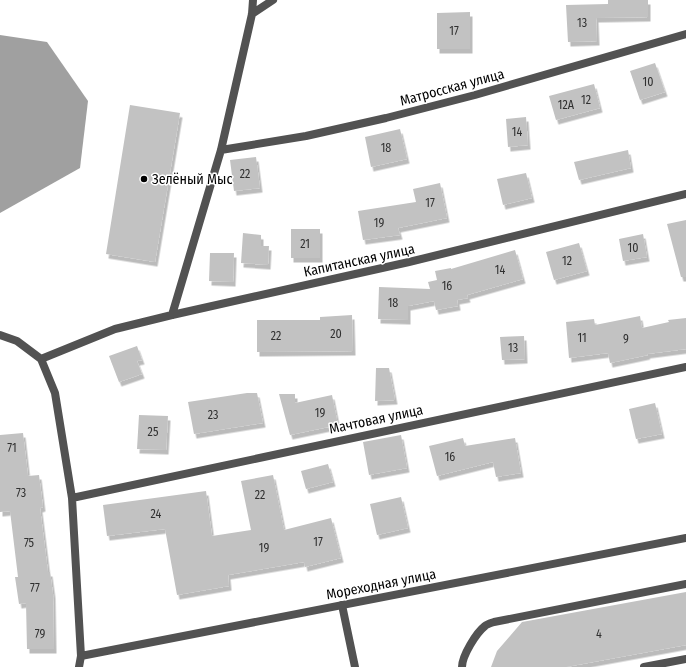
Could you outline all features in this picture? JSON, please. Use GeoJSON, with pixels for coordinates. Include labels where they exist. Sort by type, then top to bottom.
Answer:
{"type":"FeatureCollection","features":[{"type":"Feature","properties":{"kind":"street"},"geometry":{"type":"LineString","coordinates":[[172,315],[221,150],[252,14],[253,0]]}},
{"type":"Feature","properties":{"kind":"street"},"geometry":{"type":"LineString","coordinates":[[252,14],[273,0]]}},
{"type":"Feature","properties":{"kind":"street","name":"Матросская улица"},"geometry":{"type":"LineString","coordinates":[[221,150],[306,136],[379,120],[475,95],[686,34]]}},
{"type":"Feature","properties":{"kind":"street","name":"Капитанская улица"},"geometry":{"type":"LineString","coordinates":[[41,359],[115,330],[172,315],[409,262],[686,194]]}},
{"type":"Feature","properties":{"kind":"street"},"geometry":{"type":"LineString","coordinates":[[0,335],[17,341],[41,359],[55,393],[72,498],[81,656],[79,667]]}},
{"type":"Feature","properties":{"kind":"street","name":"Мачтовая улица"},"geometry":{"type":"LineString","coordinates":[[72,498],[686,367]]}},
{"type":"Feature","properties":{"kind":"street","name":"Мореходная улица"},"geometry":{"type":"LineString","coordinates":[[81,656],[686,538]]}},
{"type":"Feature","properties":{"kind":"street"},"geometry":{"type":"LineString","coordinates":[[462,667],[462,661],[465,654],[486,625],[494,622],[686,584]]}},
{"type":"Feature","properties":{"kind":"street"},"geometry":{"type":"LineString","coordinates":[[342,605],[355,667]]}},
{"type":"Feature","properties":{"kind":"street"},"geometry":{"type":"LineString","coordinates":[[644,667],[686,659]]}},
{"type":"Feature","properties":{"kind":"shaded area"},"geometry":{"type":"Polygon","coordinates":[[[0,35],[47,42],[88,101],[80,168],[0,213],[0,35]]]}},
{"type":"Feature","properties":{"kind":"building"},"geometry":{"type":"Polygon","coordinates":[[[608,0],[648,0],[648,17],[596,18],[597,41],[568,42],[566,5],[608,4],[608,0]]]}},
{"type":"Feature","properties":{"kind":"building"},"geometry":{"type":"Polygon","coordinates":[[[470,12],[470,49],[437,49],[437,13],[470,12]]]}},
{"type":"Feature","properties":{"kind":"building"},"geometry":{"type":"Polygon","coordinates":[[[655,63],[665,92],[640,100],[630,71],[655,63]]]}},
{"type":"Feature","properties":{"kind":"building"},"geometry":{"type":"Polygon","coordinates":[[[594,84],[600,108],[556,120],[549,96],[594,84]]]}},
{"type":"Feature","properties":{"kind":"building"},"geometry":{"type":"Polygon","coordinates":[[[130,105],[180,113],[155,262],[106,254],[130,105]]]}},
{"type":"Feature","properties":{"kind":"building"},"geometry":{"type":"Polygon","coordinates":[[[526,117],[528,145],[508,147],[506,119],[526,117]]]}},
{"type":"Feature","properties":{"kind":"building"},"geometry":{"type":"Polygon","coordinates":[[[400,129],[407,159],[371,167],[365,137],[400,129]]]}},
{"type":"Feature","properties":{"kind":"building"},"geometry":{"type":"Polygon","coordinates":[[[628,150],[631,168],[579,180],[574,162],[628,150]]]}},
{"type":"Feature","properties":{"kind":"building"},"geometry":{"type":"Polygon","coordinates":[[[256,157],[260,188],[234,191],[230,160],[256,157]]]}},
{"type":"Feature","properties":{"kind":"building"},"geometry":{"type":"Polygon","coordinates":[[[526,173],[532,198],[503,205],[497,179],[526,173]]]}},
{"type":"Feature","properties":{"kind":"building"},"geometry":{"type":"Polygon","coordinates":[[[440,183],[447,218],[398,228],[400,235],[363,240],[358,211],[416,202],[413,189],[440,183]]]}},
{"type":"Feature","properties":{"kind":"building"},"geometry":{"type":"Polygon","coordinates":[[[686,220],[686,277],[681,277],[667,224],[686,220]]]}},
{"type":"Feature","properties":{"kind":"building"},"geometry":{"type":"Polygon","coordinates":[[[291,229],[320,229],[320,258],[291,258],[291,229]]]}},
{"type":"Feature","properties":{"kind":"building"},"geometry":{"type":"Polygon","coordinates":[[[243,233],[261,235],[261,246],[269,246],[268,265],[241,263],[243,233]]]}},
{"type":"Feature","properties":{"kind":"building"},"geometry":{"type":"Polygon","coordinates":[[[643,234],[647,257],[623,261],[619,239],[643,234]]]}},
{"type":"Feature","properties":{"kind":"building"},"geometry":{"type":"Polygon","coordinates":[[[579,243],[587,271],[554,280],[546,252],[579,243]]]}},
{"type":"Feature","properties":{"kind":"building"},"geometry":{"type":"Polygon","coordinates":[[[515,250],[523,279],[467,295],[468,298],[457,300],[458,306],[436,310],[434,301],[408,306],[408,320],[378,319],[379,287],[430,289],[428,282],[437,280],[435,271],[451,269],[515,250]]]}},
{"type":"Feature","properties":{"kind":"building"},"geometry":{"type":"Polygon","coordinates":[[[210,253],[234,253],[233,282],[209,281],[210,253]]]}},
{"type":"Feature","properties":{"kind":"building"},"geometry":{"type":"Polygon","coordinates":[[[352,315],[353,351],[257,352],[257,320],[320,320],[320,317],[352,315]]]}},
{"type":"Feature","properties":{"kind":"building"},"geometry":{"type":"Polygon","coordinates":[[[640,316],[642,328],[669,322],[668,320],[686,318],[686,349],[647,354],[648,355],[610,363],[608,353],[569,358],[566,322],[594,319],[595,325],[640,316]]]}},
{"type":"Feature","properties":{"kind":"building"},"geometry":{"type":"Polygon","coordinates":[[[524,336],[525,359],[502,360],[500,337],[524,336]]]}},
{"type":"Feature","properties":{"kind":"building"},"geometry":{"type":"Polygon","coordinates":[[[137,346],[142,360],[137,361],[142,374],[119,382],[109,356],[137,346]]]}},
{"type":"Feature","properties":{"kind":"building"},"geometry":{"type":"Polygon","coordinates":[[[376,368],[389,368],[395,400],[375,401],[376,368]]]}},
{"type":"Feature","properties":{"kind":"building"},"geometry":{"type":"Polygon","coordinates":[[[247,393],[257,393],[263,423],[194,434],[188,402],[247,393]]]}},
{"type":"Feature","properties":{"kind":"building"},"geometry":{"type":"Polygon","coordinates":[[[279,394],[295,394],[295,403],[332,395],[338,425],[290,435],[279,394]]]}},
{"type":"Feature","properties":{"kind":"building"},"geometry":{"type":"Polygon","coordinates":[[[655,403],[662,434],[636,439],[629,409],[655,403]]]}},
{"type":"Feature","properties":{"kind":"building"},"geometry":{"type":"Polygon","coordinates":[[[139,415],[168,416],[166,450],[137,449],[139,415]]]}},
{"type":"Feature","properties":{"kind":"building"},"geometry":{"type":"Polygon","coordinates":[[[23,433],[28,476],[39,475],[43,507],[40,508],[48,572],[50,572],[53,594],[54,649],[27,649],[26,603],[19,604],[15,577],[18,577],[10,511],[0,512],[0,435],[23,433]]]}},
{"type":"Feature","properties":{"kind":"building"},"geometry":{"type":"Polygon","coordinates":[[[401,435],[407,468],[369,475],[363,442],[401,435]]]}},
{"type":"Feature","properties":{"kind":"building"},"geometry":{"type":"Polygon","coordinates":[[[463,438],[465,446],[515,438],[521,473],[496,477],[493,462],[437,476],[429,446],[463,438]]]}},
{"type":"Feature","properties":{"kind":"building"},"geometry":{"type":"Polygon","coordinates":[[[328,464],[333,482],[306,489],[301,471],[328,464]]]}},
{"type":"Feature","properties":{"kind":"building"},"geometry":{"type":"Polygon","coordinates":[[[273,475],[284,530],[331,518],[341,558],[305,567],[304,562],[228,575],[229,586],[177,595],[165,529],[107,536],[103,505],[206,491],[212,536],[251,530],[241,481],[273,475]]]}},
{"type":"Feature","properties":{"kind":"building"},"geometry":{"type":"Polygon","coordinates":[[[401,497],[408,528],[377,535],[370,504],[401,497]]]}},
{"type":"Feature","properties":{"kind":"building"},"geometry":{"type":"Polygon","coordinates":[[[686,592],[686,645],[566,667],[491,667],[497,651],[522,622],[686,592]]]}},
{"type":"Feature","properties":{"kind":"place","name":"Зелёный Мыс"},"geometry":{"type":"Point","coordinates":[144,179]}}]}
